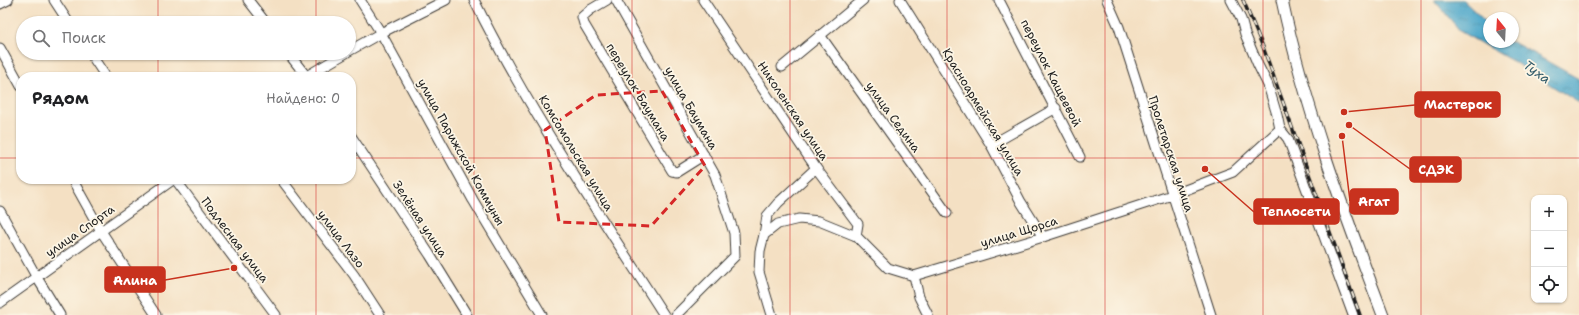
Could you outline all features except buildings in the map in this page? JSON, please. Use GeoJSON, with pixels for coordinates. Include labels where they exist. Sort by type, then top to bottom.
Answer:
{"type":"FeatureCollection","features":[{"type":"Feature","properties":{"kind":"main road"},"geometry":{"type":"LineString","coordinates":[[1282,0],[1296,60],[1336,187],[1382,315]]}},
{"type":"Feature","properties":{"kind":"street"},"geometry":{"type":"LineString","coordinates":[[0,4],[8,0]]}},
{"type":"Feature","properties":{"kind":"street"},"geometry":{"type":"LineString","coordinates":[[54,0],[64,16]]}},
{"type":"Feature","properties":{"kind":"street"},"geometry":{"type":"LineString","coordinates":[[248,0],[261,16]]}},
{"type":"Feature","properties":{"kind":"street","name":"улица Парижской Коммуны"},"geometry":{"type":"LineString","coordinates":[[360,0],[381,33],[473,200],[542,315]]}},
{"type":"Feature","properties":{"kind":"street"},"geometry":{"type":"LineString","coordinates":[[356,47],[446,0]]}},
{"type":"Feature","properties":{"kind":"street","name":"Комсомольская улица"},"geometry":{"type":"LineString","coordinates":[[474,0],[518,81],[573,173],[664,315]]}},
{"type":"Feature","properties":{"kind":"street","name":"переулок Баумана"},"geometry":{"type":"LineString","coordinates":[[607,0],[590,10],[582,17],[584,24],[672,171],[677,172],[704,155]]}},
{"type":"Feature","properties":{"kind":"street","name":"улица Баумана"},"geometry":{"type":"LineString","coordinates":[[616,0],[715,175],[734,233],[735,256],[676,315]]}},
{"type":"Feature","properties":{"kind":"street","name":"Николенская улица"},"geometry":{"type":"LineString","coordinates":[[703,0],[816,168],[858,224],[856,236]]}},
{"type":"Feature","properties":{"kind":"street"},"geometry":{"type":"LineString","coordinates":[[782,67],[863,0]]}},
{"type":"Feature","properties":{"kind":"street","name":"Красноармейская улица"},"geometry":{"type":"LineString","coordinates":[[900,0],[991,145],[1021,202],[1043,237]]}},
{"type":"Feature","properties":{"kind":"street","name":"переулок Кащеевой"},"geometry":{"type":"LineString","coordinates":[[999,0],[1080,157]]}},
{"type":"Feature","properties":{"kind":"street","name":"Пролетарская улица"},"geometry":{"type":"LineString","coordinates":[[1107,0],[1119,27],[1211,315]]}},
{"type":"Feature","properties":{"kind":"street"},"geometry":{"type":"LineString","coordinates":[[1232,0],[1241,19],[1245,34],[1258,65],[1268,85],[1280,129],[1288,139],[1353,315]]}},
{"type":"Feature","properties":{"kind":"street","name":"улица Седина"},"geometry":{"type":"LineString","coordinates":[[820,35],[947,213]]}},
{"type":"Feature","properties":{"kind":"street"},"geometry":{"type":"LineString","coordinates":[[0,48],[16,77]]}},
{"type":"Feature","properties":{"kind":"street"},"geometry":{"type":"LineString","coordinates":[[95,60],[103,72]]}},
{"type":"Feature","properties":{"kind":"street"},"geometry":{"type":"LineString","coordinates":[[293,60],[302,72]]}},
{"type":"Feature","properties":{"kind":"street"},"geometry":{"type":"LineString","coordinates":[[314,72],[334,60]]}},
{"type":"Feature","properties":{"kind":"street"},"geometry":{"type":"LineString","coordinates":[[991,145],[1056,108]]}},
{"type":"Feature","properties":{"kind":"street","name":"улица Щорса"},"geometry":{"type":"LineString","coordinates":[[914,276],[1043,237],[1233,172],[1280,129]]}},
{"type":"Feature","properties":{"kind":"street","name":"Зелёная улица"},"geometry":{"type":"LineString","coordinates":[[356,144],[430,255],[467,315]]}},
{"type":"Feature","properties":{"kind":"street"},"geometry":{"type":"LineString","coordinates":[[772,315],[759,272],[760,251],[764,236],[766,216],[816,168]]}},
{"type":"Feature","properties":{"kind":"street"},"geometry":{"type":"LineString","coordinates":[[75,184],[101,231],[156,315]]}},
{"type":"Feature","properties":{"kind":"street","name":"улица Спорта"},"geometry":{"type":"LineString","coordinates":[[0,304],[36,276],[168,184]]}},
{"type":"Feature","properties":{"kind":"street","name":"Подлесная улица"},"geometry":{"type":"LineString","coordinates":[[179,184],[276,315]]}},
{"type":"Feature","properties":{"kind":"street","name":"улица Лазо"},"geometry":{"type":"LineString","coordinates":[[285,184],[354,275],[380,315]]}},
{"type":"Feature","properties":{"kind":"street"},"geometry":{"type":"LineString","coordinates":[[0,210],[36,276],[60,315]]}},
{"type":"Feature","properties":{"kind":"street"},"geometry":{"type":"LineString","coordinates":[[764,236],[778,224],[799,219],[819,221],[856,236],[888,268],[914,276],[919,296],[928,315]]}},
{"type":"Feature","properties":{"kind":"highlighted area"},"geometry":{"type":"Polygon","coordinates":[[[662,91],[705,166],[651,226],[559,222],[545,130],[596,95],[662,91]]]}},
{"type":"Feature","properties":{"kind":"water"},"geometry":{"type":"Polygon","coordinates":[[[1434,0],[1463,0],[1483,19],[1483,44],[1461,32],[1434,0]]]}},
{"type":"Feature","properties":{"kind":"water","name":"Туха"},"geometry":{"type":"Polygon","coordinates":[[[1519,45],[1579,79],[1579,103],[1489,48],[1519,48],[1519,45]]]}},
{"type":"Feature","properties":{"kind":"railway"},"geometry":{"type":"LineString","coordinates":[[1243,0],[1263,47],[1360,315]]}},
{"type":"Feature","properties":{"kind":"place","name":"Мастерок"},"geometry":{"type":"Point","coordinates":[1344,112]}},
{"type":"Feature","properties":{"kind":"place","name":"СДЭК"},"geometry":{"type":"Point","coordinates":[1349,125]}},
{"type":"Feature","properties":{"kind":"place","name":"Агат"},"geometry":{"type":"Point","coordinates":[1342,136]}},
{"type":"Feature","properties":{"kind":"place","name":"Теплосети"},"geometry":{"type":"Point","coordinates":[1205,169]}},
{"type":"Feature","properties":{"kind":"place","name":"Алина"},"geometry":{"type":"Point","coordinates":[234,268]}}]}
